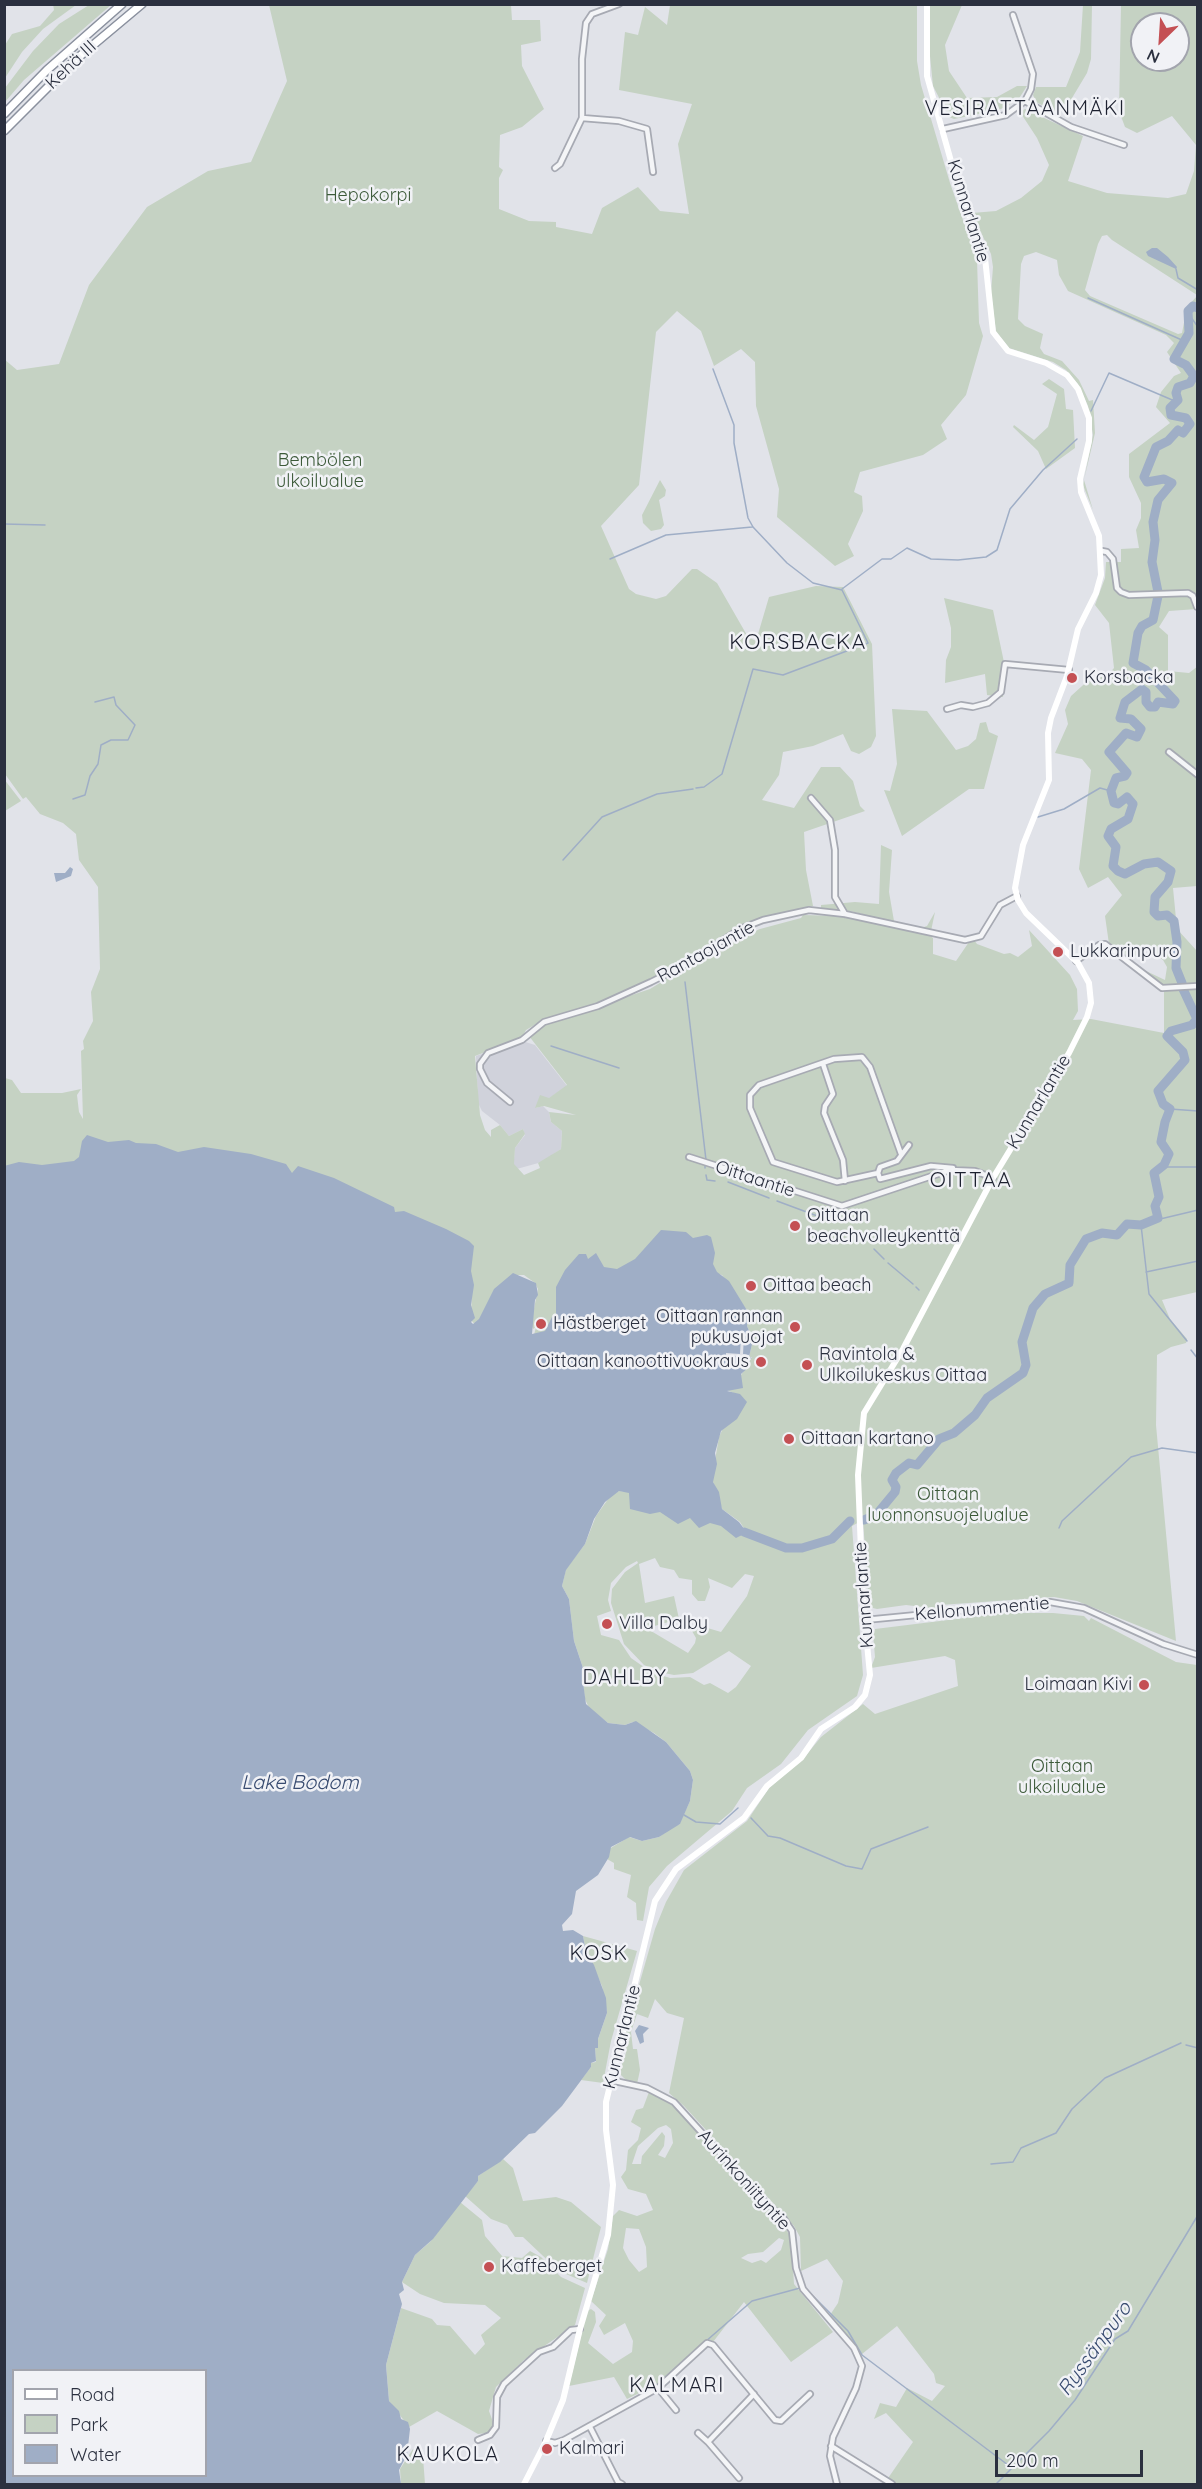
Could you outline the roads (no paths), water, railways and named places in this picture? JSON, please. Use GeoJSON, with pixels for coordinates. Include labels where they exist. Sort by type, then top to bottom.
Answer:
{"type":"FeatureCollection","features":[{"type":"Feature","properties":{"kind":"highway","name":"Kehä III"},"geometry":{"type":"LineString","coordinates":[[4,114],[55,63],[122,4]]}},
{"type":"Feature","properties":{"kind":"highway","name":"Kehä III"},"geometry":{"type":"LineString","coordinates":[[4,131],[74,61],[142,4]]}},
{"type":"Feature","properties":{"kind":"main road","name":"Kunnarlantie"},"geometry":{"type":"LineString","coordinates":[[524,2484],[546,2441],[563,2400],[580,2329],[603,2258],[611,2219],[612,2169],[606,2122],[610,2080],[652,1912],[660,1891],[682,1864],[744,1818],[767,1786],[801,1758],[821,1729],[861,1701],[870,1679],[858,1475],[864,1413],[903,1349],[993,1178],[1057,1075],[1087,1017],[1091,994],[1089,983],[1076,961],[1036,925],[1017,896],[1019,861],[1049,780],[1048,733],[1051,718],[1069,670],[1078,629],[1096,593],[1101,575],[1102,551],[1099,536],[1081,492],[1080,479],[1090,429],[1085,405],[1067,375],[1046,363],[1008,351],[993,332],[985,258],[962,197],[927,76],[927,4]]}},
{"type":"Feature","properties":{"kind":"street"},"geometry":{"type":"LineString","coordinates":[[555,168],[560,164],[582,118],[582,59],[586,22],[589,16],[619,4]]}},
{"type":"Feature","properties":{"kind":"street"},"geometry":{"type":"LineString","coordinates":[[943,129],[1006,115],[1025,101],[1031,88],[1033,74],[1014,15]]}},
{"type":"Feature","properties":{"kind":"street"},"geometry":{"type":"LineString","coordinates":[[1025,101],[1077,130],[1124,145]]}},
{"type":"Feature","properties":{"kind":"street"},"geometry":{"type":"LineString","coordinates":[[582,118],[619,121],[647,129],[653,172]]}},
{"type":"Feature","properties":{"kind":"street"},"geometry":{"type":"LineString","coordinates":[[1102,551],[1107,552],[1113,559],[1117,588],[1121,592],[1129,595],[1188,593],[1193,596],[1197,607]]}},
{"type":"Feature","properties":{"kind":"street"},"geometry":{"type":"LineString","coordinates":[[947,709],[961,705],[973,707],[988,703],[1001,692],[1005,664],[1069,670]]}},
{"type":"Feature","properties":{"kind":"street"},"geometry":{"type":"LineString","coordinates":[[1169,752],[1197,775]]}},
{"type":"Feature","properties":{"kind":"street"},"geometry":{"type":"LineString","coordinates":[[811,798],[830,820],[835,850],[835,897],[845,914]]}},
{"type":"Feature","properties":{"kind":"street","name":"Rantaojantie"},"geometry":{"type":"LineString","coordinates":[[510,1102],[487,1083],[480,1069],[480,1064],[488,1053],[522,1040],[544,1022],[598,1006],[651,982],[683,966],[740,929],[764,920],[809,910],[845,914],[965,940],[981,936],[1000,905],[1017,896]]}},
{"type":"Feature","properties":{"kind":"street"},"geometry":{"type":"LineString","coordinates":[[1076,961],[1099,945],[1106,945],[1162,988],[1197,986]]}},
{"type":"Feature","properties":{"kind":"street"},"geometry":{"type":"LineString","coordinates":[[878,1173],[845,1181],[831,1181],[773,1162],[750,1108],[750,1095],[759,1085],[845,1057],[862,1057],[866,1060],[901,1154]]}},
{"type":"Feature","properties":{"kind":"street"},"geometry":{"type":"LineString","coordinates":[[823,1064],[834,1094],[825,1106],[824,1113],[843,1160],[845,1181]]}},
{"type":"Feature","properties":{"kind":"street"},"geometry":{"type":"LineString","coordinates":[[909,1145],[897,1161],[880,1167],[878,1177],[884,1179],[938,1165],[955,1169]]}},
{"type":"Feature","properties":{"kind":"street","name":"Oittaantie"},"geometry":{"type":"LineString","coordinates":[[689,1157],[842,1206],[955,1169],[975,1171],[993,1178]]}},
{"type":"Feature","properties":{"kind":"street","name":"Kellonummentie"},"geometry":{"type":"LineString","coordinates":[[865,1620],[1050,1602],[1084,1608],[1163,1644],[1197,1654]]}},
{"type":"Feature","properties":{"kind":"street","name":"Aurinkoniityntie"},"geometry":{"type":"LineString","coordinates":[[610,2080],[646,2088],[674,2102],[761,2198],[784,2219],[792,2231],[796,2268],[803,2289],[854,2348],[862,2366],[856,2388],[836,2429],[831,2446],[831,2466],[837,2484]]}},
{"type":"Feature","properties":{"kind":"street"},"geometry":{"type":"LineString","coordinates":[[478,2440],[490,2435],[496,2427],[496,2397],[504,2384],[539,2352],[553,2347],[571,2330],[580,2329]]}},
{"type":"Feature","properties":{"kind":"street"},"geometry":{"type":"LineString","coordinates":[[546,2441],[555,2443],[590,2427],[658,2388],[707,2343],[713,2345],[775,2420],[781,2421],[810,2394]]}},
{"type":"Feature","properties":{"kind":"street"},"geometry":{"type":"LineString","coordinates":[[658,2388],[676,2410]]}},
{"type":"Feature","properties":{"kind":"street"},"geometry":{"type":"LineString","coordinates":[[708,2442],[754,2394]]}},
{"type":"Feature","properties":{"kind":"street"},"geometry":{"type":"LineString","coordinates":[[590,2427],[618,2482],[622,2484]]}},
{"type":"Feature","properties":{"kind":"street"},"geometry":{"type":"LineString","coordinates":[[698,2433],[739,2478]]}},
{"type":"Feature","properties":{"kind":"street"},"geometry":{"type":"LineString","coordinates":[[831,2446],[892,2484]]}},
{"type":"Feature","properties":{"kind":"water"},"geometry":{"type":"Polygon","coordinates":[[[1157,248],[1168,257],[1177,267],[1176,269],[1148,256],[1146,252],[1157,248]]]}},
{"type":"Feature","properties":{"kind":"water"},"geometry":{"type":"Polygon","coordinates":[[[70,867],[73,869],[71,876],[56,882],[54,873],[65,873],[70,867]]]}},
{"type":"Feature","properties":{"kind":"water","name":"Lake Bodom"},"geometry":{"type":"Polygon","coordinates":[[[87,1135],[108,1142],[129,1140],[136,1143],[156,1144],[178,1152],[204,1147],[251,1154],[286,1164],[292,1173],[298,1166],[334,1178],[394,1207],[395,1212],[404,1211],[446,1229],[474,1246],[471,1271],[474,1285],[471,1305],[475,1318],[471,1322],[473,1324],[479,1319],[494,1289],[513,1273],[536,1283],[538,1295],[535,1300],[532,1334],[545,1331],[552,1317],[556,1315],[556,1287],[565,1270],[579,1254],[586,1254],[588,1259],[596,1253],[604,1267],[617,1269],[635,1259],[661,1230],[686,1232],[693,1238],[707,1235],[711,1237],[715,1253],[713,1264],[717,1272],[729,1281],[748,1312],[747,1326],[753,1340],[749,1357],[752,1358],[749,1359],[750,1366],[741,1374],[743,1388],[727,1391],[740,1394],[747,1402],[737,1419],[721,1431],[715,1453],[717,1464],[713,1482],[719,1492],[722,1509],[739,1522],[745,1530],[742,1535],[736,1538],[721,1526],[710,1523],[699,1528],[690,1518],[678,1524],[660,1512],[650,1514],[630,1509],[629,1493],[619,1491],[605,1502],[594,1519],[585,1544],[566,1570],[562,1586],[569,1599],[574,1641],[584,1671],[582,1675],[586,1704],[608,1723],[625,1725],[636,1721],[666,1742],[690,1771],[693,1780],[690,1801],[680,1824],[659,1837],[642,1841],[630,1837],[611,1847],[609,1857],[598,1875],[576,1891],[572,1914],[562,1925],[563,1931],[573,1930],[583,1936],[586,1952],[594,1965],[606,1998],[607,2013],[598,2039],[598,2048],[595,2048],[596,2061],[591,2063],[591,2067],[562,2106],[535,2133],[529,2134],[500,2162],[478,2176],[478,2181],[433,2239],[415,2255],[402,2282],[404,2290],[399,2294],[402,2304],[386,2365],[389,2401],[399,2411],[401,2419],[408,2422],[410,2429],[407,2455],[399,2470],[401,2484],[5,2484],[4,1166],[19,1162],[42,1165],[74,1161],[79,1157],[82,1141],[87,1135]]]}},
{"type":"Feature","properties":{"kind":"water"},"geometry":{"type":"Polygon","coordinates":[[[639,2025],[649,2028],[643,2034],[644,2042],[640,2044],[635,2031],[639,2025]]]}},
{"type":"Feature","properties":{"kind":"waterway"},"geometry":{"type":"LineString","coordinates":[[1176,269],[1178,278],[1198,290]]}},
{"type":"Feature","properties":{"kind":"waterway"},"geometry":{"type":"LineString","coordinates":[[1088,298],[1184,341]]}},
{"type":"Feature","properties":{"kind":"waterway"},"geometry":{"type":"LineString","coordinates":[[1158,592],[1152,562],[1155,540],[1153,522],[1158,500],[1172,483],[1164,479],[1147,482],[1144,477],[1156,447],[1168,441],[1178,430],[1183,433],[1190,424],[1186,418],[1171,415],[1170,408],[1178,400],[1176,393],[1178,387],[1190,383],[1194,376],[1186,365],[1174,359],[1189,333],[1188,311],[1193,306],[1198,308]]}},
{"type":"Feature","properties":{"kind":"waterway"},"geometry":{"type":"LineString","coordinates":[[1190,316],[1198,327]]}},
{"type":"Feature","properties":{"kind":"waterway"},"geometry":{"type":"LineString","coordinates":[[696,788],[704,787],[722,774],[753,669],[783,675],[868,643],[842,590],[813,583],[787,563],[753,527],[748,518],[734,443],[734,425],[713,369]]}},
{"type":"Feature","properties":{"kind":"waterway"},"geometry":{"type":"LineString","coordinates":[[1091,411],[1109,373],[1177,402]]}},
{"type":"Feature","properties":{"kind":"waterway"},"geometry":{"type":"LineString","coordinates":[[842,589],[882,559],[891,559],[907,548],[931,559],[958,560],[986,557],[997,550],[1010,509],[1043,470],[1077,439]]}},
{"type":"Feature","properties":{"kind":"waterway"},"geometry":{"type":"LineString","coordinates":[[4,524],[45,525]]}},
{"type":"Feature","properties":{"kind":"waterway"},"geometry":{"type":"LineString","coordinates":[[610,559],[666,535],[752,527]]}},
{"type":"Feature","properties":{"kind":"waterway"},"geometry":{"type":"LineString","coordinates":[[1158,596],[1153,620],[1142,626],[1138,633],[1133,663],[1146,670],[1175,701],[1173,704],[1158,702],[1155,707],[1150,707],[1146,702],[1146,692],[1142,689],[1125,702],[1120,718],[1131,719],[1141,729],[1137,737],[1126,733],[1109,752],[1127,773],[1125,776],[1116,778],[1111,791],[1114,803],[1118,804],[1127,797],[1133,804],[1128,819],[1111,829],[1108,836],[1116,847],[1113,866],[1118,871],[1125,874],[1144,864],[1158,862],[1171,871],[1168,882],[1155,897],[1154,912],[1158,916],[1167,915],[1174,921],[1177,942],[1176,968],[1182,983]]}},
{"type":"Feature","properties":{"kind":"waterway"},"geometry":{"type":"LineString","coordinates":[[73,799],[85,795],[90,776],[98,764],[101,745],[111,740],[128,740],[135,725],[116,705],[114,697],[95,702]]}},
{"type":"Feature","properties":{"kind":"waterway"},"geometry":{"type":"LineString","coordinates":[[1038,817],[1064,809],[1100,788],[1111,791]]}},
{"type":"Feature","properties":{"kind":"waterway"},"geometry":{"type":"LineString","coordinates":[[563,860],[602,817],[657,794],[693,789]]}},
{"type":"Feature","properties":{"kind":"waterway"},"geometry":{"type":"LineString","coordinates":[[685,982],[706,1160]]}},
{"type":"Feature","properties":{"kind":"waterway"},"geometry":{"type":"LineString","coordinates":[[864,1520],[876,1515],[895,1492],[896,1487],[892,1480],[896,1473],[909,1463],[917,1465],[939,1439],[954,1433],[975,1415],[987,1398],[1023,1373],[1026,1365],[1022,1342],[1033,1308],[1045,1294],[1069,1283],[1070,1265],[1086,1239],[1102,1233],[1117,1235],[1127,1224],[1141,1225],[1158,1218],[1155,1206],[1159,1197],[1154,1173],[1164,1165],[1169,1154],[1161,1142],[1170,1109],[1163,1104],[1158,1091],[1185,1060],[1183,1052],[1167,1036],[1171,1031],[1192,1025],[1197,1019],[1183,989]]}},
{"type":"Feature","properties":{"kind":"waterway"},"geometry":{"type":"LineString","coordinates":[[551,1046],[619,1068]]}},
{"type":"Feature","properties":{"kind":"waterway"},"geometry":{"type":"LineString","coordinates":[[1170,1109],[1198,1111]]}},
{"type":"Feature","properties":{"kind":"waterway"},"geometry":{"type":"LineString","coordinates":[[1160,1167],[1198,1167]]}},
{"type":"Feature","properties":{"kind":"waterway"},"geometry":{"type":"LineString","coordinates":[[706,1175],[707,1180],[715,1181]]}},
{"type":"Feature","properties":{"kind":"waterway"},"geometry":{"type":"LineString","coordinates":[[728,1182],[769,1198]]}},
{"type":"Feature","properties":{"kind":"waterway"},"geometry":{"type":"LineString","coordinates":[[777,1201],[820,1217],[839,1220]]}},
{"type":"Feature","properties":{"kind":"waterway"},"geometry":{"type":"LineString","coordinates":[[1156,1220],[1198,1210]]}},
{"type":"Feature","properties":{"kind":"waterway","name":"Ryssänpuro"},"geometry":{"type":"LineString","coordinates":[[1141,1225],[1149,1294],[1187,1341]]}},
{"type":"Feature","properties":{"kind":"waterway"},"geometry":{"type":"LineString","coordinates":[[874,1249],[884,1259]]}},
{"type":"Feature","properties":{"kind":"waterway"},"geometry":{"type":"LineString","coordinates":[[1146,1272],[1198,1261]]}},
{"type":"Feature","properties":{"kind":"waterway"},"geometry":{"type":"LineString","coordinates":[[888,1263],[913,1284]]}},
{"type":"Feature","properties":{"kind":"waterway"},"geometry":{"type":"LineString","coordinates":[[916,1287],[919,1290]]}},
{"type":"Feature","properties":{"kind":"waterway","name":"Ryssänpuro"},"geometry":{"type":"LineString","coordinates":[[1191,1350],[1198,1359]]}},
{"type":"Feature","properties":{"kind":"waterway"},"geometry":{"type":"LineString","coordinates":[[1059,1528],[1062,1521],[1131,1457],[1162,1448],[1198,1453]]}},
{"type":"Feature","properties":{"kind":"waterway"},"geometry":{"type":"LineString","coordinates":[[744,1532],[786,1548],[802,1548],[832,1539],[850,1521]]}},
{"type":"Feature","properties":{"kind":"waterway"},"geometry":{"type":"LineString","coordinates":[[684,1815],[696,1822],[720,1824],[738,1808]]}},
{"type":"Feature","properties":{"kind":"waterway"},"geometry":{"type":"LineString","coordinates":[[751,1818],[768,1836],[780,1838],[846,1866],[862,1869],[871,1849],[928,1827]]}},
{"type":"Feature","properties":{"kind":"waterway"},"geometry":{"type":"LineString","coordinates":[[991,2164],[1013,2162],[1021,2148],[1056,2133],[1072,2109],[1105,2078],[1181,2043]]}},
{"type":"Feature","properties":{"kind":"waterway"},"geometry":{"type":"LineString","coordinates":[[1186,2045],[1198,2048]]}},
{"type":"Feature","properties":{"kind":"waterway","name":"Ryssänpuro"},"geometry":{"type":"LineString","coordinates":[[996,2484],[1049,2431],[1075,2400],[1115,2339],[1128,2331],[1198,2215]]}},
{"type":"Feature","properties":{"kind":"waterway"},"geometry":{"type":"LineString","coordinates":[[705,2342],[752,2301],[800,2288]]}},
{"type":"Feature","properties":{"kind":"waterway"},"geometry":{"type":"LineString","coordinates":[[809,2292],[848,2331],[862,2355],[1012,2468]]}},
{"type":"Feature","properties":{"kind":"waterway"},"geometry":{"type":"LineString","coordinates":[[661,2381],[699,2347]]}},
{"type":"Feature","properties":{"kind":"place","name":"Korsbacka"},"geometry":{"type":"Point","coordinates":[1072,678]}},
{"type":"Feature","properties":{"kind":"place","name":"Lukkarinpuro"},"geometry":{"type":"Point","coordinates":[1058,952]}},
{"type":"Feature","properties":{"kind":"place","name":"Oittaan beachvolleykenttä"},"geometry":{"type":"Point","coordinates":[795,1226]}},
{"type":"Feature","properties":{"kind":"place","name":"Oittaa beach"},"geometry":{"type":"Point","coordinates":[751,1286]}},
{"type":"Feature","properties":{"kind":"place","name":"Hästberget"},"geometry":{"type":"Point","coordinates":[541,1324]}},
{"type":"Feature","properties":{"kind":"place","name":"Oittaan rannan pukusuojat"},"geometry":{"type":"Point","coordinates":[795,1327]}},
{"type":"Feature","properties":{"kind":"place","name":"Oittaan kanoottivuokraus"},"geometry":{"type":"Point","coordinates":[761,1362]}},
{"type":"Feature","properties":{"kind":"place","name":"Ravintola & Ulkoilukeskus Oittaa"},"geometry":{"type":"Point","coordinates":[807,1365]}},
{"type":"Feature","properties":{"kind":"place","name":"Oittaan kartano"},"geometry":{"type":"Point","coordinates":[789,1439]}},
{"type":"Feature","properties":{"kind":"place","name":"Villa Dalby"},"geometry":{"type":"Point","coordinates":[607,1624]}},
{"type":"Feature","properties":{"kind":"place","name":"Loimaan Kivi"},"geometry":{"type":"Point","coordinates":[1144,1685]}},
{"type":"Feature","properties":{"kind":"place","name":"Kaffeberget"},"geometry":{"type":"Point","coordinates":[489,2267]}},
{"type":"Feature","properties":{"kind":"place","name":"Kalmari"},"geometry":{"type":"Point","coordinates":[547,2449]}},
{"type":"Feature","properties":{"kind":"district","name":"VESIRATTAANMÄKI"},"geometry":{"type":"Point","coordinates":[1025,109]}},
{"type":"Feature","properties":{"kind":"district","name":"KORSBACKA"},"geometry":{"type":"Point","coordinates":[798,643]}},
{"type":"Feature","properties":{"kind":"district","name":"OITTAA"},"geometry":{"type":"Point","coordinates":[971,1181]}},
{"type":"Feature","properties":{"kind":"district","name":"DAHLBY"},"geometry":{"type":"Point","coordinates":[625,1678]}},
{"type":"Feature","properties":{"kind":"district","name":"KOSK"},"geometry":{"type":"Point","coordinates":[599,1954]}},
{"type":"Feature","properties":{"kind":"district","name":"KALMARI"},"geometry":{"type":"Point","coordinates":[677,2386]}},
{"type":"Feature","properties":{"kind":"district","name":"KAUKOLA"},"geometry":{"type":"Point","coordinates":[448,2455]}},
{"type":"Feature","properties":{"kind":"park label","name":"Hepokorpi"},"geometry":{"type":"Point","coordinates":[368,196]}},
{"type":"Feature","properties":{"kind":"park label","name":"Bembölen ulkoilualue"},"geometry":{"type":"Point","coordinates":[320,471]}},
{"type":"Feature","properties":{"kind":"park label","name":"Oittaan luonnonsuojelualue"},"geometry":{"type":"Point","coordinates":[948,1505]}},
{"type":"Feature","properties":{"kind":"park label","name":"Oittaan ulkoilualue"},"geometry":{"type":"Point","coordinates":[1062,1777]}}]}
